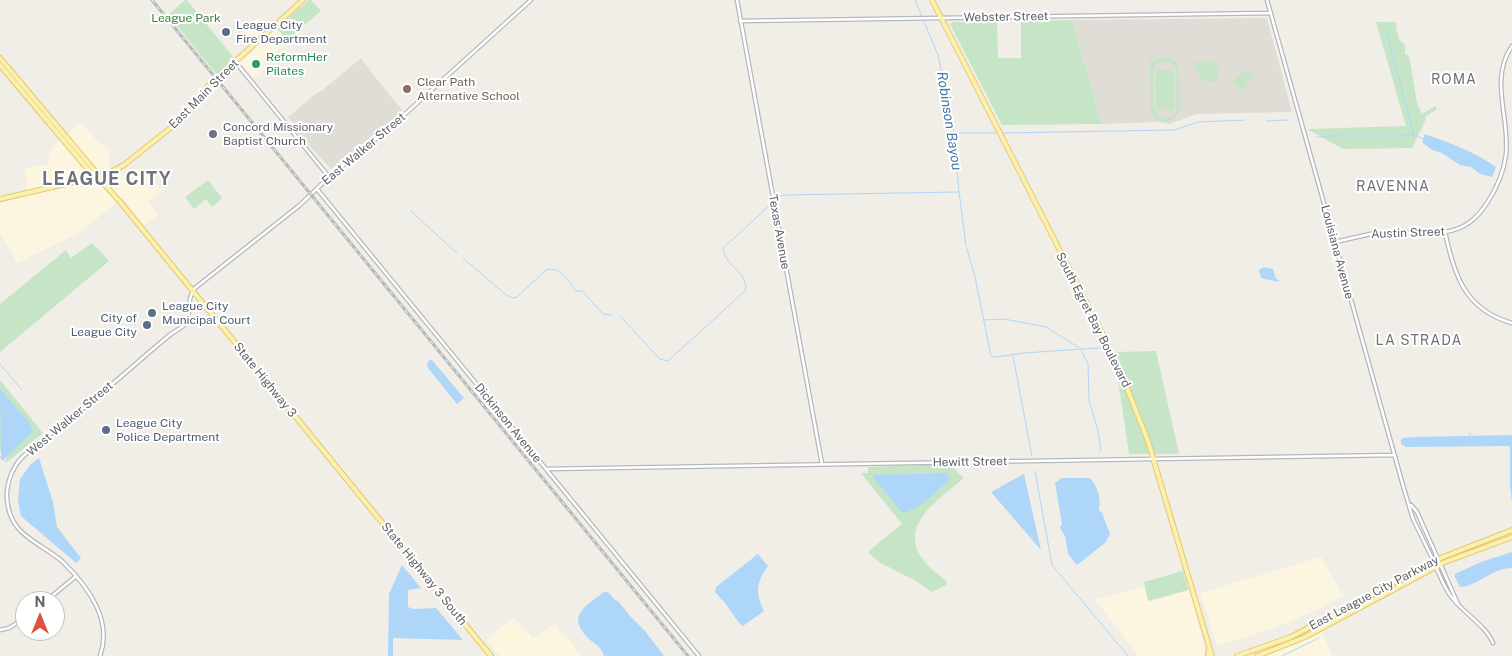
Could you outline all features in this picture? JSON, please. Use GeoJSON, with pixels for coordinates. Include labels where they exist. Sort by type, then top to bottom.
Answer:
{"type":"FeatureCollection","features":[{"type":"Feature","properties":{"kind":"main road","name":"East Main Street"},"geometry":{"type":"LineString","coordinates":[[0,199],[112,173],[183,118],[203,91],[303,0]]}},
{"type":"Feature","properties":{"kind":"main road","name":"South Egret Bay Boulevard"},"geometry":{"type":"LineString","coordinates":[[932,0],[1125,383],[1154,459],[1209,646],[1210,656]]}},
{"type":"Feature","properties":{"kind":"main road","name":"State Highway 3"},"geometry":{"type":"LineString","coordinates":[[0,58],[95,171],[97,176],[356,492]]}},
{"type":"Feature","properties":{"kind":"main road","name":"State Highway 3"},"geometry":{"type":"LineString","coordinates":[[0,65],[90,172],[97,176]]}},
{"type":"Feature","properties":{"kind":"main road","name":"State Highway 3 South"},"geometry":{"type":"LineString","coordinates":[[356,492],[491,656]]}},
{"type":"Feature","properties":{"kind":"main road","name":"East League City Parkway"},"geometry":{"type":"LineString","coordinates":[[1237,656],[1272,645],[1298,634],[1439,559],[1512,530]]}},
{"type":"Feature","properties":{"kind":"main road","name":"East League City Parkway"},"geometry":{"type":"LineString","coordinates":[[1257,656],[1305,637],[1441,564],[1512,537]]}},
{"type":"Feature","properties":{"kind":"main road"},"geometry":{"type":"LineString","coordinates":[[1209,646],[1216,656]]}},
{"type":"Feature","properties":{"kind":"street","name":"East Walker Street"},"geometry":{"type":"LineString","coordinates":[[192,292],[300,205],[329,177],[401,118],[531,0]]}},
{"type":"Feature","properties":{"kind":"street","name":"Texas Avenue"},"geometry":{"type":"LineString","coordinates":[[736,0],[822,464]]}},
{"type":"Feature","properties":{"kind":"street","name":"Louisiana Avenue"},"geometry":{"type":"LineString","coordinates":[[1268,0],[1413,519],[1449,594],[1468,616],[1488,634],[1493,643]]}},
{"type":"Feature","properties":{"kind":"street","name":"Webster Street"},"geometry":{"type":"LineString","coordinates":[[740,21],[1271,13]]}},
{"type":"Feature","properties":{"kind":"street","name":"Austin Street"},"geometry":{"type":"LineString","coordinates":[[1335,242],[1375,233],[1445,232],[1462,228],[1476,218],[1492,196],[1501,179],[1504,166],[1506,144],[1501,80],[1505,61],[1512,46]]}},
{"type":"Feature","properties":{"kind":"street"},"geometry":{"type":"LineString","coordinates":[[236,61],[329,177]]}},
{"type":"Feature","properties":{"kind":"street","name":"Dickinson Avenue"},"geometry":{"type":"LineString","coordinates":[[317,189],[699,656]]}},
{"type":"Feature","properties":{"kind":"street"},"geometry":{"type":"LineString","coordinates":[[1445,232],[1457,278],[1466,292],[1486,313],[1512,324]]}},
{"type":"Feature","properties":{"kind":"street","name":"West Walker Street"},"geometry":{"type":"LineString","coordinates":[[100,656],[104,640],[104,627],[100,612],[93,599],[63,563],[23,535],[11,518],[7,496],[12,472],[16,464],[28,453],[185,324],[189,312],[188,302],[192,292]]}},
{"type":"Feature","properties":{"kind":"street","name":"Hewitt Street"},"geometry":{"type":"LineString","coordinates":[[546,469],[1394,455]]}},
{"type":"Feature","properties":{"kind":"street","name":"Louisiana Avenue"},"geometry":{"type":"LineString","coordinates":[[1409,503],[1417,512],[1459,605]]}},
{"type":"Feature","properties":{"kind":"street"},"geometry":{"type":"LineString","coordinates":[[58,591],[75,577]]}},
{"type":"Feature","properties":{"kind":"street"},"geometry":{"type":"LineString","coordinates":[[0,630],[15,625]]}},
{"type":"Feature","properties":{"kind":"shaded area"},"geometry":{"type":"Polygon","coordinates":[[[257,18],[270,33],[276,29],[287,42],[263,64],[266,68],[254,78],[241,63],[256,49],[241,33],[257,18]]]}},
{"type":"Feature","properties":{"kind":"shaded area"},"geometry":{"type":"Polygon","coordinates":[[[1267,18],[1292,112],[1197,114],[1169,124],[1158,122],[1102,124],[1072,20],[1267,18]]]}},
{"type":"Feature","properties":{"kind":"shaded area"},"geometry":{"type":"Polygon","coordinates":[[[361,58],[403,111],[331,169],[298,133],[300,131],[288,117],[361,58]]]}},
{"type":"Feature","properties":{"kind":"shaded area"},"geometry":{"type":"Polygon","coordinates":[[[81,123],[99,143],[110,149],[110,169],[113,176],[141,168],[162,190],[148,202],[158,215],[144,225],[122,198],[79,233],[17,263],[0,232],[0,203],[28,196],[25,168],[47,165],[52,147],[81,123]]]}},
{"type":"Feature","properties":{"kind":"shaded area"},"geometry":{"type":"Polygon","coordinates":[[[1321,557],[1343,596],[1317,610],[1271,629],[1217,646],[1200,593],[1321,557]]]}},
{"type":"Feature","properties":{"kind":"shaded area"},"geometry":{"type":"Polygon","coordinates":[[[1145,586],[1150,602],[1190,590],[1206,656],[1139,656],[1095,600],[1145,586]]]}},
{"type":"Feature","properties":{"kind":"shaded area"},"geometry":{"type":"Polygon","coordinates":[[[513,617],[533,638],[555,624],[582,656],[500,656],[486,640],[513,617]]]}},
{"type":"Feature","properties":{"kind":"shaded area"},"geometry":{"type":"Polygon","coordinates":[[[1321,631],[1333,656],[1266,656],[1302,641],[1321,631]]]}},
{"type":"Feature","properties":{"kind":"green space","name":"League Park"},"geometry":{"type":"Polygon","coordinates":[[[187,0],[234,58],[217,75],[168,15],[187,0]]]}},
{"type":"Feature","properties":{"kind":"green space"},"geometry":{"type":"Polygon","coordinates":[[[309,0],[321,11],[287,40],[277,28],[309,0]]]}},
{"type":"Feature","properties":{"kind":"green space"},"geometry":{"type":"Polygon","coordinates":[[[1072,20],[1102,124],[1002,125],[950,24],[953,22],[997,21],[998,58],[1021,58],[1021,21],[1072,20]]]}},
{"type":"Feature","properties":{"kind":"green space"},"geometry":{"type":"Polygon","coordinates":[[[1376,22],[1396,22],[1399,38],[1405,44],[1405,54],[1409,55],[1417,103],[1422,114],[1435,106],[1437,109],[1425,117],[1426,119],[1412,148],[1343,149],[1307,129],[1406,126],[1376,22]]]}},
{"type":"Feature","properties":{"kind":"green space"},"geometry":{"type":"Polygon","coordinates":[[[1168,57],[1176,62],[1179,71],[1180,109],[1174,119],[1164,122],[1155,118],[1151,110],[1150,60],[1154,62],[1159,58],[1168,57]],[[1161,61],[1157,63],[1153,79],[1156,112],[1158,116],[1167,119],[1173,116],[1176,111],[1176,70],[1171,62],[1161,61]]]}},
{"type":"Feature","properties":{"kind":"green space"},"geometry":{"type":"Polygon","coordinates":[[[1212,60],[1216,63],[1219,81],[1205,80],[1199,75],[1195,67],[1194,62],[1212,60]]]}},
{"type":"Feature","properties":{"kind":"green space"},"geometry":{"type":"Polygon","coordinates":[[[1156,70],[1174,70],[1174,109],[1156,109],[1156,70]]]}},
{"type":"Feature","properties":{"kind":"green space"},"geometry":{"type":"Polygon","coordinates":[[[1247,70],[1254,77],[1241,91],[1232,82],[1247,70]]]}},
{"type":"Feature","properties":{"kind":"green space"},"geometry":{"type":"Polygon","coordinates":[[[208,180],[222,198],[212,207],[206,199],[194,209],[185,197],[208,180]]]}},
{"type":"Feature","properties":{"kind":"green space"},"geometry":{"type":"Polygon","coordinates":[[[92,243],[109,261],[0,352],[0,304],[66,250],[71,258],[92,243]]]}},
{"type":"Feature","properties":{"kind":"green space"},"geometry":{"type":"Polygon","coordinates":[[[1156,351],[1179,454],[1129,454],[1114,352],[1156,351]]]}},
{"type":"Feature","properties":{"kind":"green space"},"geometry":{"type":"Polygon","coordinates":[[[0,380],[43,433],[6,463],[6,452],[0,450],[0,380]]]}},
{"type":"Feature","properties":{"kind":"green space"},"geometry":{"type":"Polygon","coordinates":[[[949,464],[964,478],[926,512],[915,534],[916,546],[924,562],[947,582],[946,585],[932,592],[916,581],[879,562],[869,553],[870,550],[902,524],[861,473],[868,473],[868,467],[949,464]]]}},
{"type":"Feature","properties":{"kind":"green space"},"geometry":{"type":"Polygon","coordinates":[[[1183,571],[1188,590],[1148,601],[1144,582],[1183,571]]]}},
{"type":"Feature","properties":{"kind":"water"},"geometry":{"type":"Polygon","coordinates":[[[1425,134],[1462,148],[1496,167],[1492,177],[1480,174],[1471,167],[1460,165],[1442,153],[1432,150],[1422,142],[1425,134]]]}},
{"type":"Feature","properties":{"kind":"water"},"geometry":{"type":"Polygon","coordinates":[[[1264,267],[1273,269],[1276,279],[1279,280],[1278,282],[1261,278],[1259,270],[1264,267]]]}},
{"type":"Feature","properties":{"kind":"water"},"geometry":{"type":"Polygon","coordinates":[[[431,359],[464,398],[457,404],[428,368],[427,363],[431,359]]]}},
{"type":"Feature","properties":{"kind":"water"},"geometry":{"type":"Polygon","coordinates":[[[0,389],[30,424],[33,432],[1,460],[0,389]]]}},
{"type":"Feature","properties":{"kind":"water"},"geometry":{"type":"Polygon","coordinates":[[[1512,435],[1512,502],[1510,446],[1406,447],[1401,444],[1403,438],[1414,437],[1512,435]]]}},
{"type":"Feature","properties":{"kind":"water"},"geometry":{"type":"Polygon","coordinates":[[[39,458],[53,502],[57,527],[81,558],[76,563],[21,516],[18,500],[20,479],[30,465],[39,458]]]}},
{"type":"Feature","properties":{"kind":"water"},"geometry":{"type":"Polygon","coordinates":[[[946,473],[949,480],[944,485],[923,503],[905,513],[901,511],[873,477],[875,475],[946,473]]]}},
{"type":"Feature","properties":{"kind":"water"},"geometry":{"type":"Polygon","coordinates":[[[1024,474],[1041,550],[991,492],[1024,474]]]}},
{"type":"Feature","properties":{"kind":"water"},"geometry":{"type":"Polygon","coordinates":[[[1062,478],[1090,478],[1097,489],[1099,510],[1110,534],[1106,542],[1077,565],[1068,554],[1065,536],[1060,528],[1062,524],[1055,483],[1062,478]]]}},
{"type":"Feature","properties":{"kind":"water"},"geometry":{"type":"Polygon","coordinates":[[[1512,552],[1512,568],[1498,571],[1472,584],[1460,587],[1455,574],[1481,562],[1512,552]]]}},
{"type":"Feature","properties":{"kind":"water"},"geometry":{"type":"Polygon","coordinates":[[[758,554],[768,566],[758,588],[759,598],[764,611],[743,626],[715,592],[716,587],[758,554]]]}},
{"type":"Feature","properties":{"kind":"water"},"geometry":{"type":"Polygon","coordinates":[[[402,565],[421,588],[408,590],[408,607],[413,609],[436,608],[463,640],[393,638],[393,656],[388,656],[389,594],[402,565]]]}},
{"type":"Feature","properties":{"kind":"water"},"geometry":{"type":"Polygon","coordinates":[[[604,592],[608,592],[618,601],[664,656],[604,656],[600,648],[582,631],[578,618],[585,607],[604,592]]]}},
{"type":"Feature","properties":{"kind":"waterway","name":"Robinson Bayou"},"geometry":{"type":"LineString","coordinates":[[915,0],[938,55],[954,133],[966,246]]}},
{"type":"Feature","properties":{"kind":"waterway"},"geometry":{"type":"LineString","coordinates":[[1388,27],[1386,31],[1414,135]]}},
{"type":"Feature","properties":{"kind":"waterway"},"geometry":{"type":"LineString","coordinates":[[1002,133],[1174,130],[1198,122],[1245,120]]}},
{"type":"Feature","properties":{"kind":"waterway"},"geometry":{"type":"LineString","coordinates":[[1266,121],[1288,120]]}},
{"type":"Feature","properties":{"kind":"waterway"},"geometry":{"type":"LineString","coordinates":[[954,133],[998,133]]}},
{"type":"Feature","properties":{"kind":"waterway"},"geometry":{"type":"LineString","coordinates":[[1317,137],[1401,136],[1410,134],[1425,139]]}},
{"type":"Feature","properties":{"kind":"waterway"},"geometry":{"type":"LineString","coordinates":[[779,197],[784,195],[958,192]]}},
{"type":"Feature","properties":{"kind":"waterway"},"geometry":{"type":"LineString","coordinates":[[620,316],[660,359],[668,361],[745,291],[744,279],[728,260],[723,248],[769,206]]}},
{"type":"Feature","properties":{"kind":"waterway"},"geometry":{"type":"LineString","coordinates":[[410,210],[457,253]]}},
{"type":"Feature","properties":{"kind":"waterway","name":"Robinson Bayou"},"geometry":{"type":"LineString","coordinates":[[967,249],[975,277],[991,356],[1081,349],[1088,364],[1089,400],[1098,431],[1101,450],[1099,453]]}},
{"type":"Feature","properties":{"kind":"waterway"},"geometry":{"type":"LineString","coordinates":[[463,258],[506,295],[513,298],[517,297],[546,270],[555,270],[563,275],[576,291],[582,291],[603,314],[612,315]]}},
{"type":"Feature","properties":{"kind":"waterway","name":"Robinson Bayou"},"geometry":{"type":"LineString","coordinates":[[984,320],[1004,319],[1046,327],[1081,349],[1101,348]]}},
{"type":"Feature","properties":{"kind":"waterway"},"geometry":{"type":"LineString","coordinates":[[1013,356],[1032,456]]}},
{"type":"Feature","properties":{"kind":"waterway"},"geometry":{"type":"LineString","coordinates":[[0,364],[22,390]]}},
{"type":"Feature","properties":{"kind":"waterway"},"geometry":{"type":"LineString","coordinates":[[0,457],[5,461]]}},
{"type":"Feature","properties":{"kind":"waterway"},"geometry":{"type":"LineString","coordinates":[[1035,471],[1052,565],[1128,656]]}},
{"type":"Feature","properties":{"kind":"waterway"},"geometry":{"type":"LineString","coordinates":[[1282,656],[1319,638]]}},
{"type":"Feature","properties":{"kind":"railway"},"geometry":{"type":"LineString","coordinates":[[152,0],[688,656]]}},
{"type":"Feature","properties":{"kind":"place","name":"League City Fire Department"},"geometry":{"type":"Point","coordinates":[226,32]}},
{"type":"Feature","properties":{"kind":"place","name":"ReformHer Pilates"},"geometry":{"type":"Point","coordinates":[256,64]}},
{"type":"Feature","properties":{"kind":"place","name":"Clear Path Alternative School"},"geometry":{"type":"Point","coordinates":[407,89]}},
{"type":"Feature","properties":{"kind":"place","name":"Concord Missionary Baptist Church"},"geometry":{"type":"Point","coordinates":[213,134]}},
{"type":"Feature","properties":{"kind":"place","name":"League City Municipal Court"},"geometry":{"type":"Point","coordinates":[152,313]}},
{"type":"Feature","properties":{"kind":"place","name":"City of League City"},"geometry":{"type":"Point","coordinates":[147,325]}},
{"type":"Feature","properties":{"kind":"place","name":"League City Police Department"},"geometry":{"type":"Point","coordinates":[106,430]}},
{"type":"Feature","properties":{"kind":"district","name":"ROMA"},"geometry":{"type":"Point","coordinates":[1454,80]}},
{"type":"Feature","properties":{"kind":"district","name":"LEAGUE CITY"},"geometry":{"type":"Point","coordinates":[107,179]}},
{"type":"Feature","properties":{"kind":"district","name":"RAVENNA"},"geometry":{"type":"Point","coordinates":[1393,187]}},
{"type":"Feature","properties":{"kind":"district","name":"LA STRADA"},"geometry":{"type":"Point","coordinates":[1419,341]}}]}
